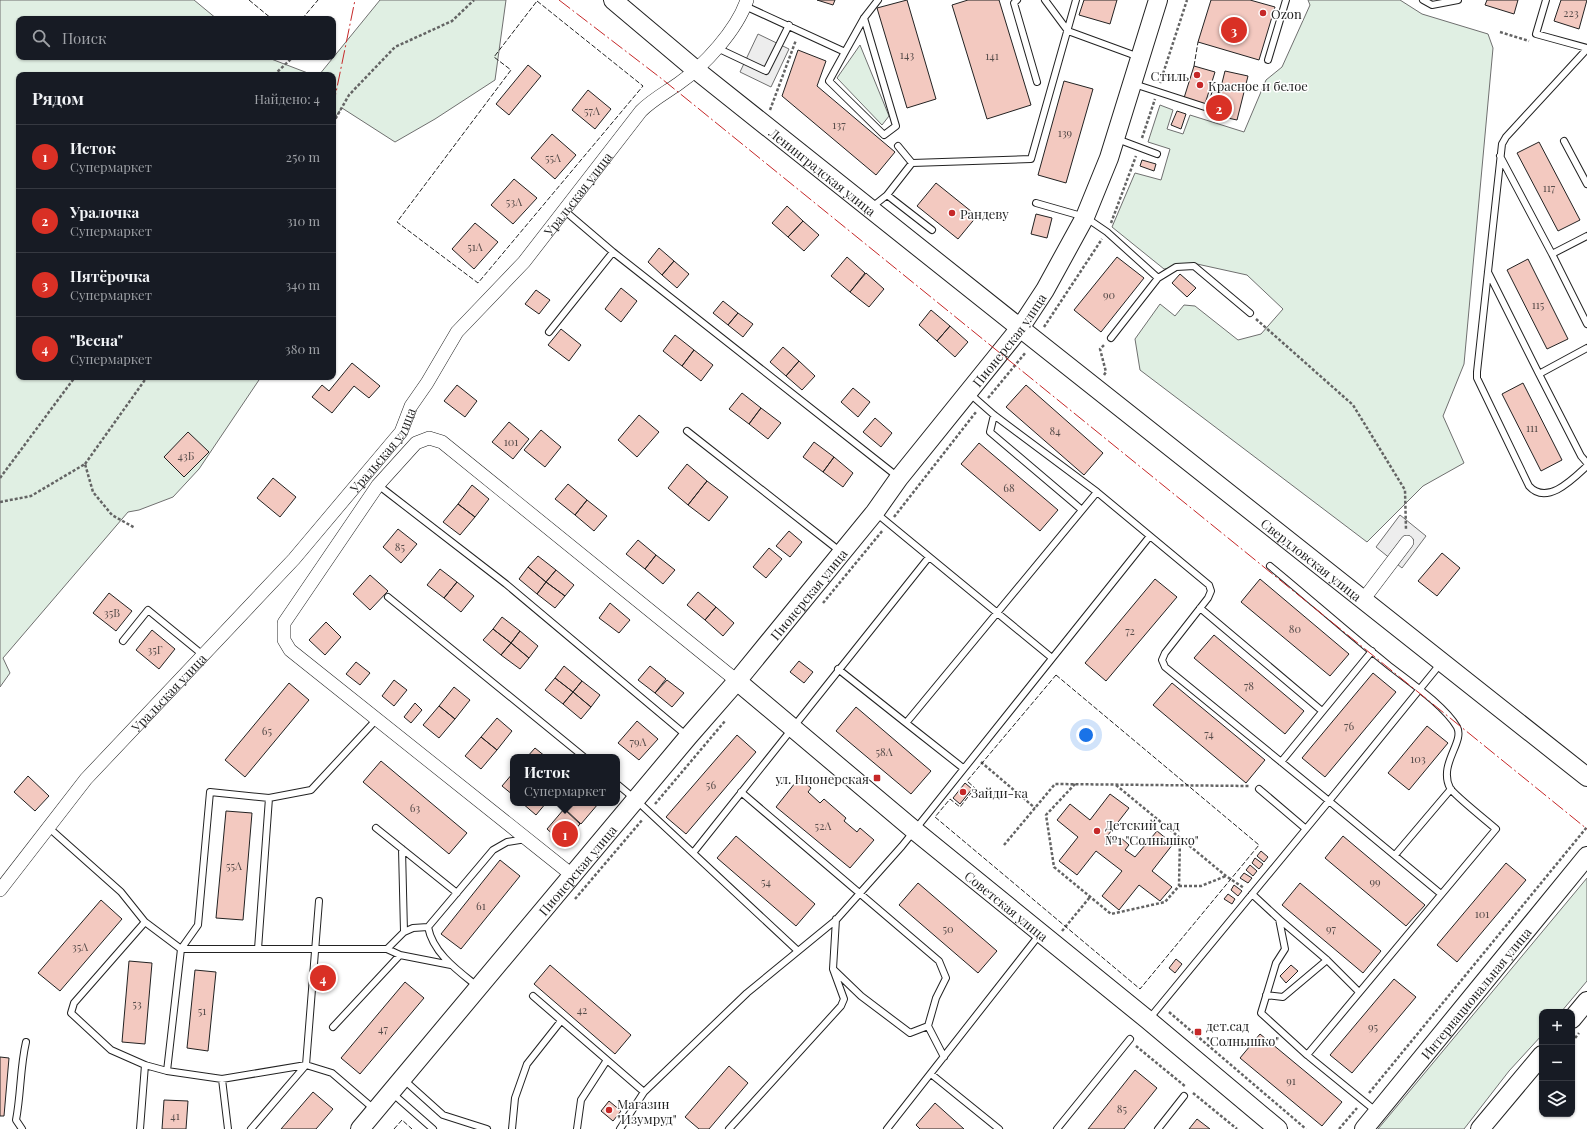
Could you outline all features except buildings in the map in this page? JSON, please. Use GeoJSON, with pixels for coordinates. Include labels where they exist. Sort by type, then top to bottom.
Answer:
{"type":"FeatureCollection","features":[{"type":"Feature","properties":{"kind":"street","name":"Пионерская улица"},"geometry":{"type":"LineString","coordinates":[[360,1129],[635,799],[737,681],[875,512],[899,478],[1020,328],[1045,290],[1085,217],[1115,138],[1158,0]]}},
{"type":"Feature","properties":{"kind":"street","name":"Ленинградская улица"},"geometry":{"type":"LineString","coordinates":[[618,2],[696,70],[1036,341]]}},
{"type":"Feature","properties":{"kind":"street","name":"Уральская улица"},"geometry":{"type":"LineString","coordinates":[[0,890],[86,779],[294,558],[401,432],[411,406],[427,383],[457,332],[524,262],[641,111],[696,70],[717,48],[730,32],[746,3]]}},
{"type":"Feature","properties":{"kind":"street","name":"Свердловская улица"},"geometry":{"type":"LineString","coordinates":[[1036,341],[1095,386],[1587,778]]}},
{"type":"Feature","properties":{"kind":"street"},"geometry":{"type":"LineString","coordinates":[[401,432],[405,438],[416,443]]}},
{"type":"Feature","properties":{"kind":"street"},"geometry":{"type":"LineString","coordinates":[[572,875],[290,650],[284,640],[284,623],[378,485],[416,443],[429,438],[442,442],[737,681]]}},
{"type":"Feature","properties":{"kind":"street"},"geometry":{"type":"LineString","coordinates":[[1363,600],[1407,542]]}},
{"type":"Feature","properties":{"kind":"street","name":"Советская улица"},"geometry":{"type":"LineString","coordinates":[[737,681],[792,729],[1040,934],[1148,1020],[1278,1129]]}},
{"type":"Feature","properties":{"kind":"street","name":"Интернациональная улица"},"geometry":{"type":"LineString","coordinates":[[1364,1129],[1587,856]]}},
{"type":"Feature","properties":{"kind":"street"},"geometry":{"type":"LineString","coordinates":[[1575,1015],[1587,1001]]}},
{"type":"Feature","properties":{"kind":"street"},"geometry":{"type":"LineString","coordinates":[[1480,1129],[1539,1059]]}},
{"type":"Feature","properties":{"kind":"lane"},"geometry":{"type":"LineString","coordinates":[[864,18],[896,126],[884,135],[829,81],[864,18],[878,0]]}},
{"type":"Feature","properties":{"kind":"lane"},"geometry":{"type":"LineString","coordinates":[[1018,0],[1014,3],[1037,82]]}},
{"type":"Feature","properties":{"kind":"lane"},"geometry":{"type":"LineString","coordinates":[[1045,0],[1068,31],[1140,57]]}},
{"type":"Feature","properties":{"kind":"lane"},"geometry":{"type":"LineString","coordinates":[[912,163],[1031,159],[1076,0]]}},
{"type":"Feature","properties":{"kind":"lane"},"geometry":{"type":"LineString","coordinates":[[1268,60],[1286,0]]}},
{"type":"Feature","properties":{"kind":"lane"},"geometry":{"type":"LineString","coordinates":[[1423,0],[1432,5],[1458,0]]}},
{"type":"Feature","properties":{"kind":"lane"},"geometry":{"type":"LineString","coordinates":[[1488,272],[1581,456],[1587,465],[1573,479],[1554,491],[1538,492],[1529,486],[1477,378],[1498,169],[1502,144],[1506,137],[1587,48],[1536,34],[1546,0]]}},
{"type":"Feature","properties":{"kind":"lane"},"geometry":{"type":"LineString","coordinates":[[746,3],[845,52]]}},
{"type":"Feature","properties":{"kind":"lane"},"geometry":{"type":"LineString","coordinates":[[717,48],[766,71],[789,25]]}},
{"type":"Feature","properties":{"kind":"lane"},"geometry":{"type":"LineString","coordinates":[[1132,83],[1211,109],[1215,94]]}},
{"type":"Feature","properties":{"kind":"lane"},"geometry":{"type":"LineString","coordinates":[[1115,138],[1157,154]]}},
{"type":"Feature","properties":{"kind":"lane"},"geometry":{"type":"LineString","coordinates":[[1564,141],[1587,184]]}},
{"type":"Feature","properties":{"kind":"lane"},"geometry":{"type":"LineString","coordinates":[[898,146],[912,163]]}},
{"type":"Feature","properties":{"kind":"lane"},"geometry":{"type":"LineString","coordinates":[[1500,156],[1587,324]]}},
{"type":"Feature","properties":{"kind":"lane"},"geometry":{"type":"LineString","coordinates":[[871,208],[887,195],[912,163]]}},
{"type":"Feature","properties":{"kind":"lane"},"geometry":{"type":"LineString","coordinates":[[1498,169],[1507,170]]}},
{"type":"Feature","properties":{"kind":"lane"},"geometry":{"type":"LineString","coordinates":[[887,195],[932,230]]}},
{"type":"Feature","properties":{"kind":"lane"},"geometry":{"type":"LineString","coordinates":[[1036,203],[1085,217],[1107,232],[1158,278]]}},
{"type":"Feature","properties":{"kind":"lane"},"geometry":{"type":"LineString","coordinates":[[565,211],[613,252],[899,478]]}},
{"type":"Feature","properties":{"kind":"lane"},"geometry":{"type":"LineString","coordinates":[[1552,254],[1587,236]]}},
{"type":"Feature","properties":{"kind":"lane"},"geometry":{"type":"LineString","coordinates":[[548,332],[613,252]]}},
{"type":"Feature","properties":{"kind":"lane"},"geometry":{"type":"LineString","coordinates":[[1111,338],[1158,278],[1176,267],[1194,266],[1250,313]]}},
{"type":"Feature","properties":{"kind":"lane"},"geometry":{"type":"LineString","coordinates":[[1486,284],[1494,286]]}},
{"type":"Feature","properties":{"kind":"lane"},"geometry":{"type":"LineString","coordinates":[[1539,374],[1587,348]]}},
{"type":"Feature","properties":{"kind":"lane"},"geometry":{"type":"LineString","coordinates":[[968,392],[994,415],[1097,492],[1209,585],[1211,591],[1200,608],[1165,653],[1162,660],[1165,667],[1441,894]]}},
{"type":"Feature","properties":{"kind":"lane"},"geometry":{"type":"LineString","coordinates":[[994,415],[990,432],[1082,510]]}},
{"type":"Feature","properties":{"kind":"lane"},"geometry":{"type":"LineString","coordinates":[[686,431],[842,553]]}},
{"type":"Feature","properties":{"kind":"lane"},"geometry":{"type":"LineString","coordinates":[[378,485],[506,584],[688,737]]}},
{"type":"Feature","properties":{"kind":"lane"},"geometry":{"type":"LineString","coordinates":[[906,723],[1097,492]]}},
{"type":"Feature","properties":{"kind":"lane"},"geometry":{"type":"LineString","coordinates":[[875,512],[1052,658]]}},
{"type":"Feature","properties":{"kind":"lane"},"geometry":{"type":"LineString","coordinates":[[620,1129],[644,1092],[745,994],[836,919],[902,846],[1150,536]]}},
{"type":"Feature","properties":{"kind":"lane"},"geometry":{"type":"LineString","coordinates":[[692,853],[929,557]]}},
{"type":"Feature","properties":{"kind":"lane"},"geometry":{"type":"LineString","coordinates":[[1270,566],[1420,690],[1451,719],[1458,728],[1458,737],[1447,766],[1447,777],[1451,789],[1496,829],[1307,1055]]}},
{"type":"Feature","properties":{"kind":"lane"},"geometry":{"type":"LineString","coordinates":[[388,597],[580,754]]}},
{"type":"Feature","properties":{"kind":"lane"},"geometry":{"type":"LineString","coordinates":[[1200,608],[1322,711]]}},
{"type":"Feature","properties":{"kind":"lane"},"geometry":{"type":"LineString","coordinates":[[123,641],[148,610],[203,655]]}},
{"type":"Feature","properties":{"kind":"lane"},"geometry":{"type":"LineString","coordinates":[[1281,762],[1372,651]]}},
{"type":"Feature","properties":{"kind":"lane"},"geometry":{"type":"LineString","coordinates":[[1148,1020],[1442,662]]}},
{"type":"Feature","properties":{"kind":"lane"},"geometry":{"type":"LineString","coordinates":[[838,669],[963,768]]}},
{"type":"Feature","properties":{"kind":"lane"},"geometry":{"type":"LineString","coordinates":[[167,1071],[181,949],[198,925],[210,792],[269,798],[311,790],[376,720]]}},
{"type":"Feature","properties":{"kind":"lane"},"geometry":{"type":"LineString","coordinates":[[620,786],[798,951]]}},
{"type":"Feature","properties":{"kind":"lane"},"geometry":{"type":"LineString","coordinates":[[1256,788],[1306,829]]}},
{"type":"Feature","properties":{"kind":"lane"},"geometry":{"type":"LineString","coordinates":[[1395,855],[1451,789]]}},
{"type":"Feature","properties":{"kind":"lane"},"geometry":{"type":"LineString","coordinates":[[741,792],[859,894],[939,960],[946,978],[936,998],[928,1026],[944,1057]]}},
{"type":"Feature","properties":{"kind":"lane"},"geometry":{"type":"LineString","coordinates":[[258,949],[269,798]]}},
{"type":"Feature","properties":{"kind":"lane"},"geometry":{"type":"LineString","coordinates":[[48,827],[121,892],[145,922],[181,949],[388,949],[400,955],[451,965]]}},
{"type":"Feature","properties":{"kind":"lane"},"geometry":{"type":"LineString","coordinates":[[376,828],[457,893]]}},
{"type":"Feature","properties":{"kind":"lane"},"geometry":{"type":"LineString","coordinates":[[388,949],[404,932],[413,928],[428,927],[493,850],[507,842],[528,839]]}},
{"type":"Feature","properties":{"kind":"lane"},"geometry":{"type":"LineString","coordinates":[[402,849],[404,932]]}},
{"type":"Feature","properties":{"kind":"lane"},"geometry":{"type":"LineString","coordinates":[[1252,894],[1327,960],[1359,992]]}},
{"type":"Feature","properties":{"kind":"lane"},"geometry":{"type":"LineString","coordinates":[[251,1129],[306,1065],[319,901]]}},
{"type":"Feature","properties":{"kind":"lane"},"geometry":{"type":"LineString","coordinates":[[729,1129],[841,1006],[844,999],[833,969],[836,919]]}},
{"type":"Feature","properties":{"kind":"lane"},"geometry":{"type":"LineString","coordinates":[[1279,919],[1285,949],[1276,963],[1261,1013],[1307,1055],[1378,1113]]}},
{"type":"Feature","properties":{"kind":"lane"},"geometry":{"type":"LineString","coordinates":[[145,922],[74,1003],[71,1013],[110,1050],[146,1065],[167,1071],[222,1079],[306,1065],[332,1073],[376,1110]]}},
{"type":"Feature","properties":{"kind":"lane"},"geometry":{"type":"LineString","coordinates":[[428,927],[430,936],[442,956],[478,987]]}},
{"type":"Feature","properties":{"kind":"lane"},"geometry":{"type":"LineString","coordinates":[[887,1129],[1040,934]]}},
{"type":"Feature","properties":{"kind":"lane"},"geometry":{"type":"LineString","coordinates":[[334,1027],[400,955]]}},
{"type":"Feature","properties":{"kind":"lane"},"geometry":{"type":"LineString","coordinates":[[1266,995],[1283,997],[1327,960]]}},
{"type":"Feature","properties":{"kind":"lane"},"geometry":{"type":"LineString","coordinates":[[833,969],[861,996],[910,1033],[928,1026]]}},
{"type":"Feature","properties":{"kind":"lane"},"geometry":{"type":"LineString","coordinates":[[533,996],[644,1092]]}},
{"type":"Feature","properties":{"kind":"lane"},"geometry":{"type":"LineString","coordinates":[[512,1129],[515,1098],[528,1064],[561,1021]]}},
{"type":"Feature","properties":{"kind":"lane"},"geometry":{"type":"LineString","coordinates":[[1057,1129],[1130,1039]]}},
{"type":"Feature","properties":{"kind":"lane"},"geometry":{"type":"LineString","coordinates":[[22,1129],[16,1120],[20,1095],[22,1060],[26,1042]]}},
{"type":"Feature","properties":{"kind":"lane"},"geometry":{"type":"LineString","coordinates":[[577,1129],[581,1100],[607,1060]]}},
{"type":"Feature","properties":{"kind":"lane"},"geometry":{"type":"LineString","coordinates":[[140,1129],[146,1065]]}},
{"type":"Feature","properties":{"kind":"lane"},"geometry":{"type":"LineString","coordinates":[[931,1074],[999,1129]]}},
{"type":"Feature","properties":{"kind":"lane"},"geometry":{"type":"LineString","coordinates":[[402,1078],[443,1115],[487,1129]]}},
{"type":"Feature","properties":{"kind":"lane"},"geometry":{"type":"LineString","coordinates":[[222,1079],[228,1129]]}},
{"type":"Feature","properties":{"kind":"lane"},"geometry":{"type":"LineString","coordinates":[[390,1092],[433,1129]]}},
{"type":"Feature","properties":{"kind":"lane"},"geometry":{"type":"LineString","coordinates":[[1158,1129],[1184,1096]]}},
{"type":"Feature","properties":{"kind":"path"},"geometry":{"type":"LineString","coordinates":[[336,118],[349,95],[395,47],[452,21],[474,0]]}},
{"type":"Feature","properties":{"kind":"path"},"geometry":{"type":"LineString","coordinates":[[776,115],[770,110],[799,30]]}},
{"type":"Feature","properties":{"kind":"path"},"geometry":{"type":"LineString","coordinates":[[277,72],[290,60]]}},
{"type":"Feature","properties":{"kind":"path"},"geometry":{"type":"LineString","coordinates":[[1250,313],[1353,405],[1405,490],[1407,542]]}},
{"type":"Feature","properties":{"kind":"path"},"geometry":{"type":"LineString","coordinates":[[1095,386],[1106,372],[1100,350],[1111,338]]}},
{"type":"Feature","properties":{"kind":"path"},"geometry":{"type":"LineString","coordinates":[[0,478],[73,380]]}},
{"type":"Feature","properties":{"kind":"path"},"geometry":{"type":"LineString","coordinates":[[0,502],[31,496],[85,464],[145,380]]}},
{"type":"Feature","properties":{"kind":"path"},"geometry":{"type":"LineString","coordinates":[[85,464],[93,492],[112,515],[135,528]]}},
{"type":"Feature","properties":{"kind":"path"},"geometry":{"type":"LineString","coordinates":[[974,755],[1035,808]]}},
{"type":"Feature","properties":{"kind":"path"},"geometry":{"type":"LineString","coordinates":[[1004,846],[1055,784],[1256,788]]}},
{"type":"Feature","properties":{"kind":"path"},"geometry":{"type":"LineString","coordinates":[[1075,784],[1046,815],[1054,867],[1111,914],[1165,902],[1179,886],[1180,838]]}},
{"type":"Feature","properties":{"kind":"path"},"geometry":{"type":"LineString","coordinates":[[1115,785],[1226,876],[1252,894]]}},
{"type":"Feature","properties":{"kind":"path"},"geometry":{"type":"LineString","coordinates":[[1339,1129],[1587,827]]}},
{"type":"Feature","properties":{"kind":"path"},"geometry":{"type":"LineString","coordinates":[[1179,886],[1201,886],[1226,876]]}},
{"type":"Feature","properties":{"kind":"path"},"geometry":{"type":"LineString","coordinates":[[1059,935],[1090,896]]}},
{"type":"Feature","properties":{"kind":"path"},"geometry":{"type":"LineString","coordinates":[[1169,1012],[1306,1129]]}},
{"type":"Feature","properties":{"kind":"green space"},"geometry":{"type":"Polygon","coordinates":[[[0,0],[194,0],[213,16],[16,16],[16,60],[274,60],[305,72],[16,72],[16,380],[259,380],[199,469],[173,497],[139,510],[128,512],[3,658],[10,673],[0,687],[0,0]]]}},
{"type":"Feature","properties":{"kind":"green space"},"geometry":{"type":"Polygon","coordinates":[[[380,0],[506,0],[495,80],[435,119],[395,142],[342,108],[336,116],[336,72],[321,72],[331,60],[336,60],[336,54],[380,0]]]}},
{"type":"Feature","properties":{"kind":"green space"},"geometry":{"type":"Polygon","coordinates":[[[1308,0],[1400,0],[1422,14],[1488,34],[1493,48],[1464,364],[1443,416],[1464,463],[1423,486],[1367,542],[1140,370],[1135,339],[1160,304],[1175,316],[1184,305],[1195,306],[1238,340],[1261,334],[1283,309],[1247,275],[1197,264],[1164,269],[1112,227],[1135,173],[1161,180],[1170,149],[1148,142],[1160,105],[1173,110],[1167,129],[1183,134],[1190,115],[1244,132],[1266,80],[1282,67],[1310,5],[1308,0]]]}},
{"type":"Feature","properties":{"kind":"green space"},"geometry":{"type":"Polygon","coordinates":[[[860,45],[889,116],[882,125],[837,78],[860,45]]]}},
{"type":"Feature","properties":{"kind":"green space"},"geometry":{"type":"Polygon","coordinates":[[[1587,878],[1587,981],[1564,1009],[1539,1009],[1539,1038],[1509,1071],[1464,1129],[1378,1129],[1587,878]]]}},
{"type":"Feature","properties":{"kind":"shaded area"},"geometry":{"type":"Polygon","coordinates":[[[758,34],[789,49],[771,87],[740,72],[758,34]]]}},
{"type":"Feature","properties":{"kind":"shaded area"},"geometry":{"type":"Polygon","coordinates":[[[1400,515],[1426,536],[1402,568],[1376,547],[1400,515]]]}},
{"type":"Feature","properties":{"kind":"fence"},"geometry":{"type":"LineString","coordinates":[[249,0],[268,16]]}},
{"type":"Feature","properties":{"kind":"fence"},"geometry":{"type":"LineString","coordinates":[[305,16],[318,0]]}},
{"type":"Feature","properties":{"kind":"fence"},"geometry":{"type":"LineString","coordinates":[[537,1],[643,86],[478,283],[397,222],[511,70],[494,57],[537,1]]}},
{"type":"Feature","properties":{"kind":"fence"},"geometry":{"type":"LineString","coordinates":[[1194,66],[1198,42]]}},
{"type":"Feature","properties":{"kind":"fence"},"geometry":{"type":"LineString","coordinates":[[1056,675],[1259,845],[1140,989],[935,817],[950,799],[960,807],[975,788],[967,781],[1056,675]]}},
{"type":"Feature","properties":{"kind":"fence"},"geometry":{"type":"LineString","coordinates":[[394,1129],[402,1120],[412,1129]]}},
{"type":"Feature","properties":{"kind":"power"},"geometry":{"type":"LineString","coordinates":[[336,92],[355,0]]}},
{"type":"Feature","properties":{"kind":"power"},"geometry":{"type":"LineString","coordinates":[[559,0],[662,79],[1587,829]]}},
{"type":"Feature","properties":{"kind":"place","name":"Ozon"},"geometry":{"type":"Point","coordinates":[1263,13]}},
{"type":"Feature","properties":{"kind":"place","name":"Пятёрочка"},"geometry":{"type":"Point","coordinates":[1234,30]}},
{"type":"Feature","properties":{"kind":"place","name":"Стиль"},"geometry":{"type":"Point","coordinates":[1197,75]}},
{"type":"Feature","properties":{"kind":"place","name":"Красное и белое"},"geometry":{"type":"Point","coordinates":[1200,85]}},
{"type":"Feature","properties":{"kind":"place","name":"Уралочка"},"geometry":{"type":"Point","coordinates":[1219,108]}},
{"type":"Feature","properties":{"kind":"place","name":"Рандеву"},"geometry":{"type":"Point","coordinates":[952,213]}},
{"type":"Feature","properties":{"kind":"place","name":"ул. Пионерская"},"geometry":{"type":"Point","coordinates":[877,778]}},
{"type":"Feature","properties":{"kind":"place","name":"Зайди-ка"},"geometry":{"type":"Point","coordinates":[963,792]}},
{"type":"Feature","properties":{"kind":"place","name":"Детский сад №1 \"Солнышко\""},"geometry":{"type":"Point","coordinates":[1097,831]}},
{"type":"Feature","properties":{"kind":"place","name":"Исток"},"geometry":{"type":"Point","coordinates":[565,834]}},
{"type":"Feature","properties":{"kind":"place","name":"\"Весна\""},"geometry":{"type":"Point","coordinates":[323,978]}},
{"type":"Feature","properties":{"kind":"place","name":"дет.сад \"Солнышко\""},"geometry":{"type":"Point","coordinates":[1198,1032]}},
{"type":"Feature","properties":{"kind":"place","name":"Магазин \"Изумруд\""},"geometry":{"type":"Point","coordinates":[609,1110]}}]}
